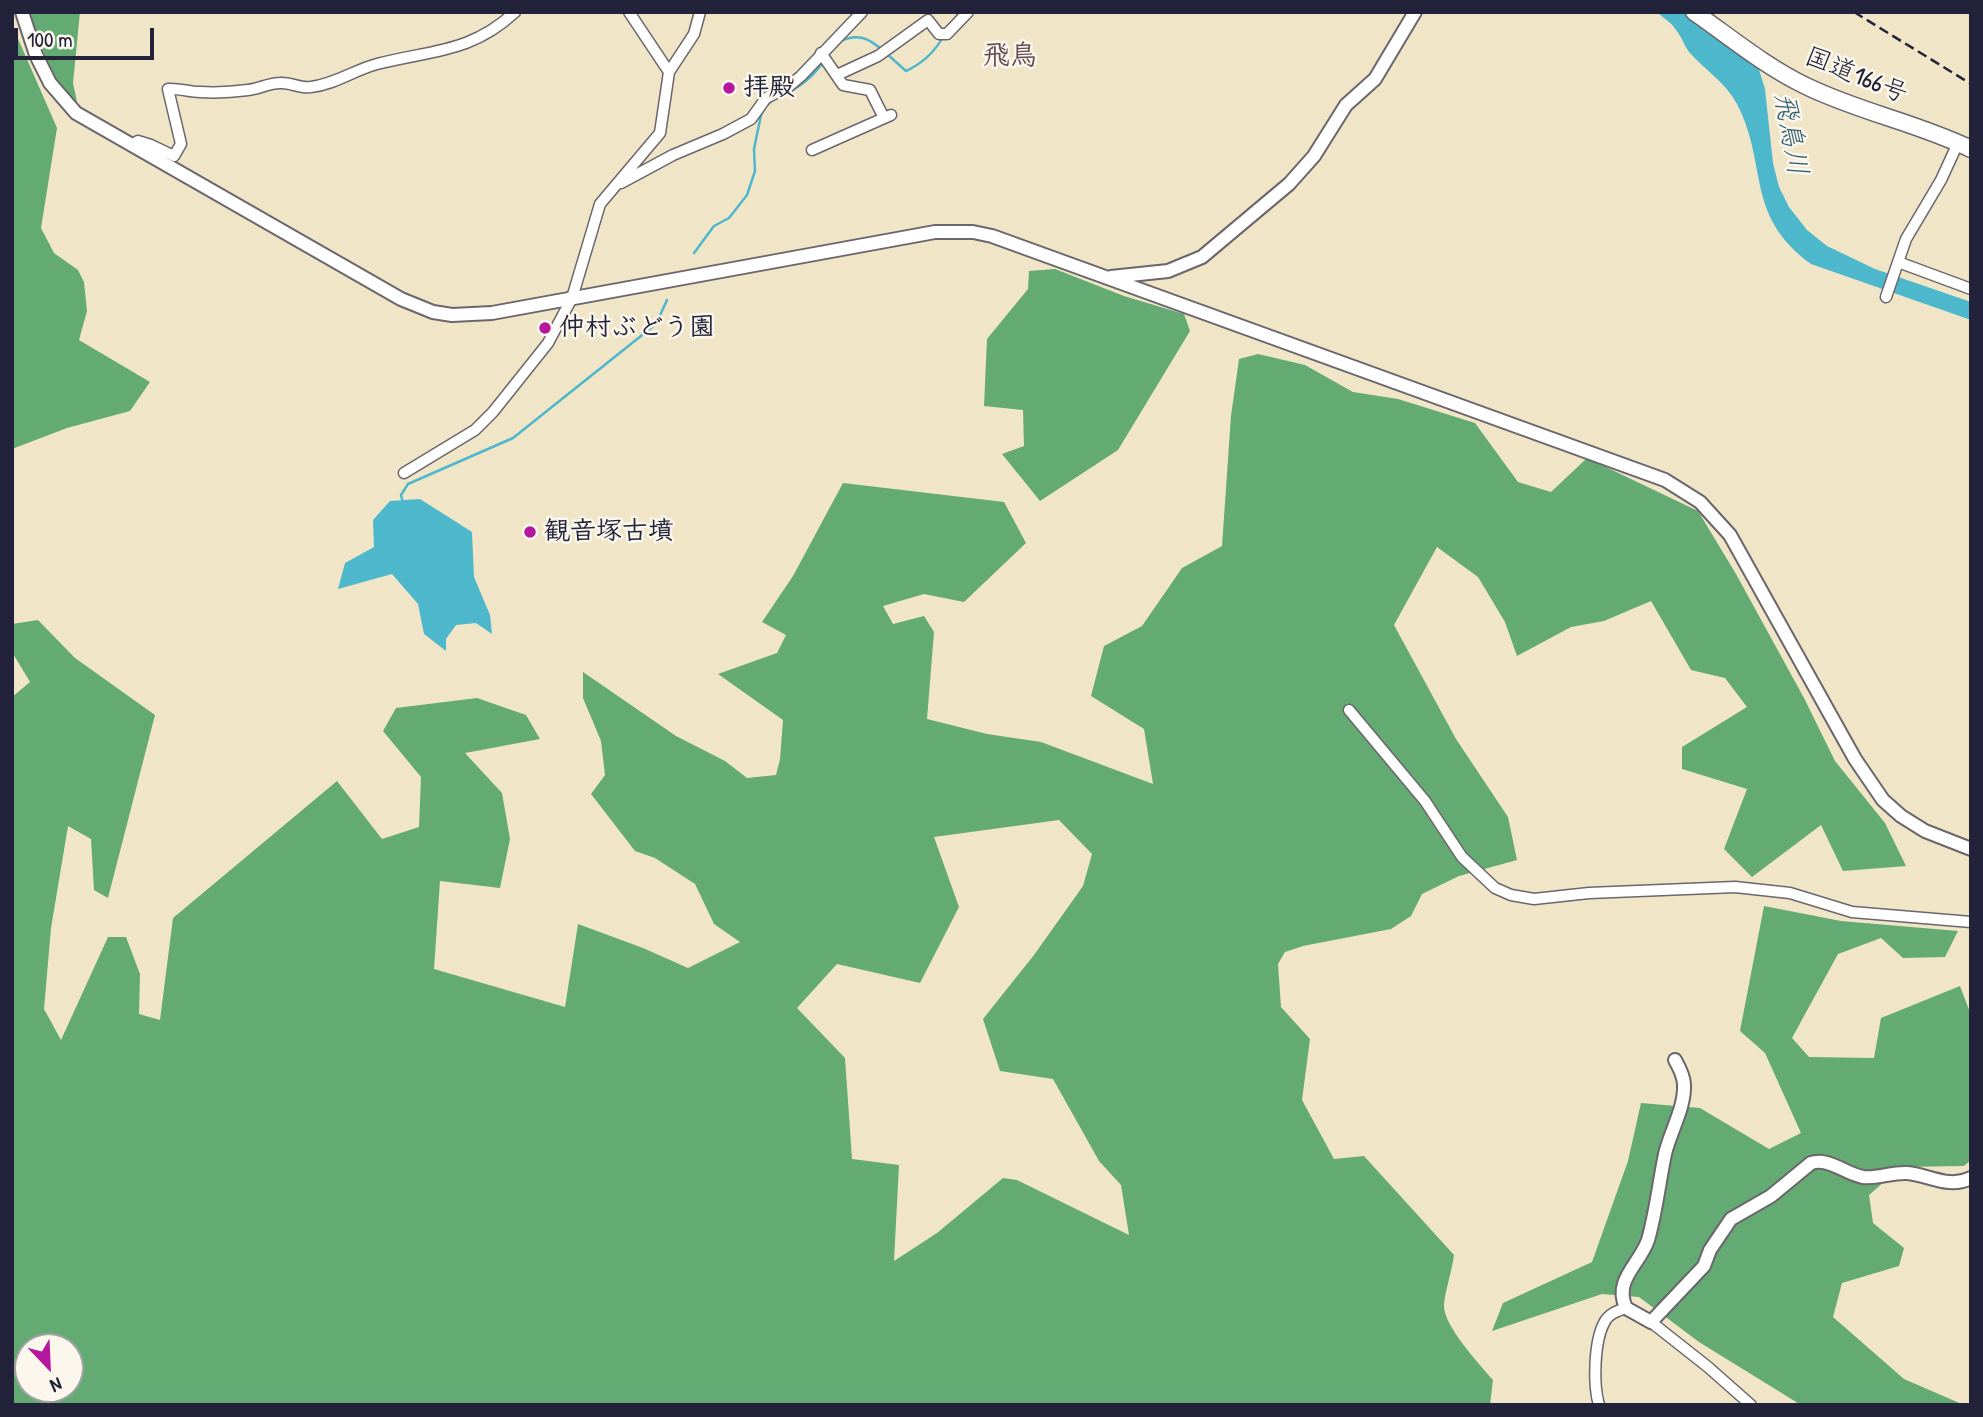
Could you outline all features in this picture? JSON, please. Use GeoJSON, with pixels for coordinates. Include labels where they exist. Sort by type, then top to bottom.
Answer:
{"type":"FeatureCollection","features":[{"type":"Feature","properties":{"kind":"highway","name":"国道166号"},"geometry":{"type":"LineString","coordinates":[[1694,12],[1804,85],[1964,146]]}},
{"type":"Feature","properties":{"kind":"street"},"geometry":{"type":"LineString","coordinates":[[22,12],[36,55],[55,89],[76,113],[401,299],[433,312],[452,315],[492,313],[935,232],[973,232],[992,236],[1665,480],[1700,502],[1730,535],[1855,759],[1883,800],[1901,816],[1925,831],[1971,849]]}},
{"type":"Feature","properties":{"kind":"street"},"geometry":{"type":"LineString","coordinates":[[132,145],[138,141],[174,156],[181,144],[168,89],[198,92],[247,90],[280,83],[308,88],[334,83],[374,64],[420,53],[454,49],[490,33],[515,12]]}},
{"type":"Feature","properties":{"kind":"street"},"geometry":{"type":"LineString","coordinates":[[629,12],[669,72]]}},
{"type":"Feature","properties":{"kind":"street"},"geometry":{"type":"LineString","coordinates":[[404,473],[475,430],[538,358],[572,298],[600,204],[660,133],[669,72],[694,34],[700,12]]}},
{"type":"Feature","properties":{"kind":"street"},"geometry":{"type":"LineString","coordinates":[[614,186],[751,118],[766,98],[802,77],[824,56],[862,12]]}},
{"type":"Feature","properties":{"kind":"street"},"geometry":{"type":"LineString","coordinates":[[837,75],[878,56],[928,20],[943,34],[968,12]]}},
{"type":"Feature","properties":{"kind":"street"},"geometry":{"type":"LineString","coordinates":[[1106,277],[1168,271],[1185,266],[1213,250],[1304,169],[1346,105],[1375,79],[1415,12]]}},
{"type":"Feature","properties":{"kind":"street"},"geometry":{"type":"LineString","coordinates":[[812,150],[888,117],[870,90],[843,85],[824,56]]}},
{"type":"Feature","properties":{"kind":"street"},"geometry":{"type":"LineString","coordinates":[[1886,295],[1906,239],[1964,146]]}},
{"type":"Feature","properties":{"kind":"street"},"geometry":{"type":"LineString","coordinates":[[1896,267],[1971,289]]}},
{"type":"Feature","properties":{"kind":"street"},"geometry":{"type":"LineString","coordinates":[[1349,710],[1426,801],[1462,857],[1495,888],[1511,894],[1534,899],[1589,893],[1735,887],[1790,893],[1852,912],[1971,922]]}},
{"type":"Feature","properties":{"kind":"street"},"geometry":{"type":"LineString","coordinates":[[1675,1060],[1684,1086],[1665,1153],[1658,1200],[1647,1242],[1625,1277],[1621,1294],[1626,1308],[1651,1322],[1751,1405]]}},
{"type":"Feature","properties":{"kind":"street"},"geometry":{"type":"LineString","coordinates":[[1651,1322],[1704,1266],[1710,1250],[1731,1219],[1771,1196],[1811,1163],[1819,1160],[1861,1177],[1907,1173],[1948,1184],[1971,1178]]}},
{"type":"Feature","properties":{"kind":"street"},"geometry":{"type":"LineString","coordinates":[[1599,1405],[1595,1390],[1596,1366],[1604,1323],[1613,1312],[1626,1308]]}},
{"type":"Feature","properties":{"kind":"green space"},"geometry":{"type":"Polygon","coordinates":[[[29,12],[80,12],[73,83],[77,102],[58,84],[29,12]]]}},
{"type":"Feature","properties":{"kind":"green space"},"geometry":{"type":"Polygon","coordinates":[[[12,25],[57,128],[41,228],[54,253],[78,270],[84,282],[87,311],[79,340],[150,382],[130,411],[67,428],[12,449],[12,25]]]}},
{"type":"Feature","properties":{"kind":"green space"},"geometry":{"type":"Polygon","coordinates":[[[1055,269],[1124,296],[1184,314],[1190,331],[1118,450],[1040,501],[1002,454],[1024,446],[1023,410],[984,406],[987,339],[1028,289],[1029,271],[1055,269]]]}},
{"type":"Feature","properties":{"kind":"green space"},"geometry":{"type":"Polygon","coordinates":[[[1258,354],[1305,365],[1353,392],[1398,399],[1475,423],[1518,482],[1551,492],[1587,458],[1698,511],[1804,698],[1835,761],[1885,823],[1906,866],[1843,871],[1821,825],[1752,877],[1724,849],[1747,789],[1682,769],[1682,747],[1747,707],[1725,678],[1691,670],[1651,601],[1604,621],[1571,627],[1517,656],[1505,622],[1478,577],[1437,547],[1394,625],[1456,739],[1508,817],[1517,860],[1459,876],[1422,894],[1411,916],[1391,929],[1303,946],[1285,952],[1278,964],[1281,1007],[1310,1039],[1302,1100],[1334,1159],[1364,1156],[1454,1255],[1444,1305],[1445,1313],[1463,1344],[1493,1380],[1490,1405],[12,1405],[12,697],[30,682],[12,652],[12,624],[38,620],[75,658],[155,715],[108,898],[94,890],[91,839],[68,826],[51,928],[44,1009],[61,1040],[108,937],[126,937],[140,974],[139,1014],[160,1020],[173,918],[337,781],[382,839],[419,827],[421,777],[383,731],[396,708],[477,698],[526,715],[540,739],[465,753],[502,793],[510,839],[500,888],[440,881],[434,969],[565,1007],[578,924],[688,968],[740,942],[714,924],[695,884],[655,858],[635,851],[591,794],[605,775],[601,741],[583,698],[583,672],[676,736],[725,761],[747,778],[776,775],[783,720],[718,674],[777,653],[786,635],[762,622],[793,576],[843,483],[1004,502],[1026,543],[964,602],[924,594],[883,606],[893,624],[924,616],[934,632],[927,719],[987,734],[1041,742],[1153,784],[1144,729],[1091,696],[1104,646],[1142,626],[1182,568],[1222,546],[1231,416],[1239,359],[1258,354]],[[1059,820],[934,837],[959,907],[920,983],[837,964],[797,1008],[845,1058],[852,1159],[899,1165],[894,1261],[937,1233],[1003,1178],[1017,1180],[1129,1235],[1121,1185],[1099,1161],[1053,1079],[1000,1071],[983,1019],[1034,955],[1083,886],[1092,854],[1059,820]]]}},
{"type":"Feature","properties":{"kind":"green space"},"geometry":{"type":"Polygon","coordinates":[[[1764,906],[1841,921],[1958,931],[1945,957],[1903,958],[1881,938],[1838,954],[1792,1038],[1809,1057],[1874,1058],[1881,1018],[1960,986],[1971,1015],[1971,1160],[1964,1166],[1901,1167],[1869,1195],[1873,1223],[1904,1248],[1899,1266],[1842,1283],[1833,1317],[1904,1379],[1964,1405],[1801,1405],[1699,1342],[1639,1297],[1602,1294],[1492,1331],[1503,1303],[1592,1262],[1628,1161],[1641,1103],[1700,1108],[1769,1149],[1801,1133],[1765,1053],[1740,1031],[1764,906]]]}},
{"type":"Feature","properties":{"kind":"water"},"geometry":{"type":"Polygon","coordinates":[[[1657,12],[1683,12],[1757,63],[1765,89],[1773,163],[1779,187],[1789,207],[1807,230],[1827,246],[1875,269],[1971,302],[1971,320],[1811,264],[1790,246],[1776,227],[1767,208],[1747,127],[1737,104],[1721,83],[1690,53],[1674,27],[1657,12]]]}},
{"type":"Feature","properties":{"kind":"water"},"geometry":{"type":"Polygon","coordinates":[[[420,499],[472,532],[474,577],[490,615],[492,634],[476,623],[456,625],[446,639],[446,651],[424,634],[418,604],[392,574],[338,589],[345,563],[374,547],[373,520],[390,501],[420,499]]]}},
{"type":"Feature","properties":{"kind":"waterway"},"geometry":{"type":"LineString","coordinates":[[952,22],[960,12]]}},
{"type":"Feature","properties":{"kind":"waterway"},"geometry":{"type":"LineString","coordinates":[[841,41],[852,37],[863,38],[882,50]]}},
{"type":"Feature","properties":{"kind":"waterway"},"geometry":{"type":"LineString","coordinates":[[887,54],[906,71],[928,57],[943,37]]}},
{"type":"Feature","properties":{"kind":"waterway"},"geometry":{"type":"LineString","coordinates":[[780,96],[804,82],[823,62]]}},
{"type":"Feature","properties":{"kind":"waterway"},"geometry":{"type":"LineString","coordinates":[[694,253],[714,226],[729,218],[747,195],[755,171],[754,149],[761,115],[774,99]]}},
{"type":"Feature","properties":{"kind":"waterway"},"geometry":{"type":"LineString","coordinates":[[403,503],[401,495],[408,484],[513,438],[656,324],[667,300]]}},
{"type":"Feature","properties":{"kind":"railway"},"geometry":{"type":"LineString","coordinates":[[1854,12],[1971,84]]}},
{"type":"Feature","properties":{"kind":"place","name":"拝殿"},"geometry":{"type":"Point","coordinates":[729,88]}},
{"type":"Feature","properties":{"kind":"place","name":"仲村ぶどう園"},"geometry":{"type":"Point","coordinates":[545,328]}},
{"type":"Feature","properties":{"kind":"place","name":"観音塚古墳"},"geometry":{"type":"Point","coordinates":[530,532]}},
{"type":"Feature","properties":{"kind":"district","name":"飛鳥"},"geometry":{"type":"Point","coordinates":[1010,57]}},
{"type":"Feature","properties":{"kind":"water label","name":"飛鳥川"},"geometry":{"type":"Point","coordinates":[1790,134]}}]}
